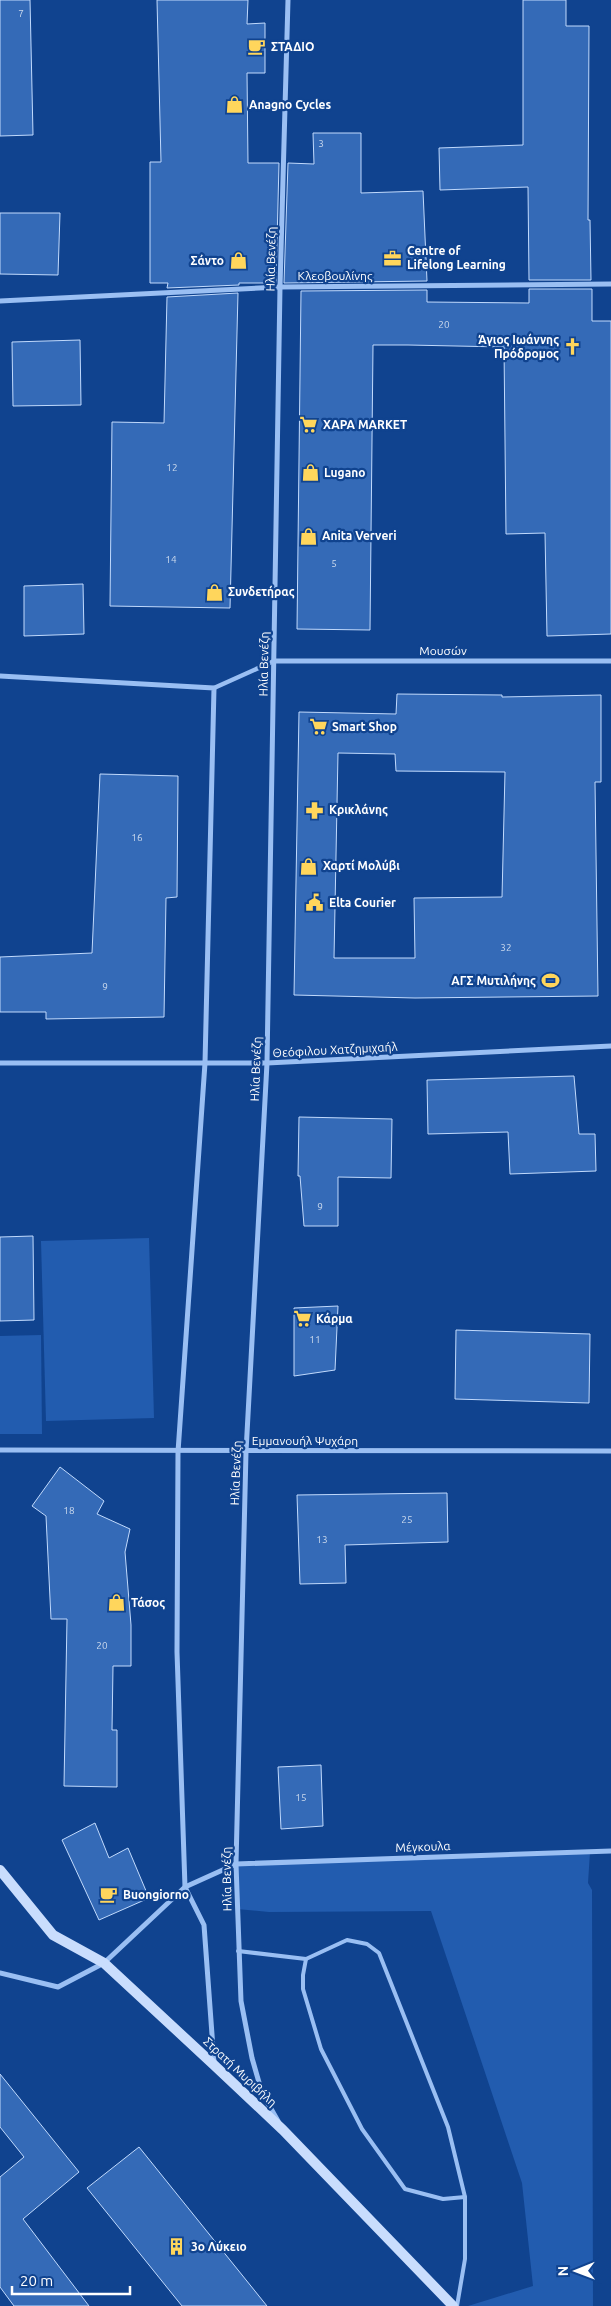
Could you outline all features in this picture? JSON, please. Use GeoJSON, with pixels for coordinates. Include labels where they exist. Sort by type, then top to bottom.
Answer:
{"type":"FeatureCollection","features":[{"type":"Feature","properties":{"kind":"main road","name":"Στρατή Μυριβήλη"},"geometry":{"type":"LineString","coordinates":[[0,1870],[53,1935],[104,1963],[214,2065],[283,2130],[453,2306]]}},
{"type":"Feature","properties":{"kind":"street","name":"Ηλία Βενέζη"},"geometry":{"type":"LineString","coordinates":[[283,2130],[262,2093],[252,2058],[241,2001],[236,1864],[246,1452],[266,1063],[280,287],[288,0]]}},
{"type":"Feature","properties":{"kind":"street","name":"Κλεοβουλίνης"},"geometry":{"type":"LineString","coordinates":[[0,301],[280,287],[611,284]]}},
{"type":"Feature","properties":{"kind":"street","name":"Μουσών"},"geometry":{"type":"LineString","coordinates":[[274,661],[611,661]]}},
{"type":"Feature","properties":{"kind":"street"},"geometry":{"type":"LineString","coordinates":[[0,676],[214,688],[274,661]]}},
{"type":"Feature","properties":{"kind":"street"},"geometry":{"type":"LineString","coordinates":[[214,688],[205,1063],[178,1452],[177,1652],[185,1887],[204,1925],[214,2065]]}},
{"type":"Feature","properties":{"kind":"street","name":"Θεόφιλου Χατζημιχαήλ"},"geometry":{"type":"LineString","coordinates":[[0,1063],[266,1063],[611,1046]]}},
{"type":"Feature","properties":{"kind":"street","name":"Εμμανουήλ Ψυχάρη"},"geometry":{"type":"LineString","coordinates":[[0,1450],[178,1452],[611,1451]]}},
{"type":"Feature","properties":{"kind":"street","name":"Μέγκουλα"},"geometry":{"type":"LineString","coordinates":[[236,1864],[611,1851]]}},
{"type":"Feature","properties":{"kind":"street"},"geometry":{"type":"LineString","coordinates":[[0,1973],[58,1988],[104,1963],[185,1887],[236,1864]]}},
{"type":"Feature","properties":{"kind":"lane"},"geometry":{"type":"LineString","coordinates":[[238,1951],[306,1959],[348,1940],[367,1944],[379,1953],[448,2126],[465,2197],[465,2259],[457,2306]]}},
{"type":"Feature","properties":{"kind":"lane"},"geometry":{"type":"LineString","coordinates":[[306,1959],[303,1975],[304,1989],[321,2049],[362,2129],[405,2189],[443,2198],[465,2197]]}},
{"type":"Feature","properties":{"kind":"shaded area"},"geometry":{"type":"Polygon","coordinates":[[[149,1238],[154,1418],[46,1421],[41,1241],[149,1238]]]}},
{"type":"Feature","properties":{"kind":"shaded area"},"geometry":{"type":"Polygon","coordinates":[[[41,1335],[42,1434],[0,1434],[0,1336],[41,1335]]]}},
{"type":"Feature","properties":{"kind":"shaded area"},"geometry":{"type":"Polygon","coordinates":[[[590,1852],[588,1883],[592,1890],[593,2306],[468,2306],[533,2286],[522,2183],[431,1911],[269,1912],[237,1909],[236,1864],[590,1852]]]}},
{"type":"Feature","properties":{"kind":"building"},"geometry":{"type":"Polygon","coordinates":[[[0,0],[30,0],[33,135],[0,136],[0,0]]]}},
{"type":"Feature","properties":{"kind":"building"},"geometry":{"type":"Polygon","coordinates":[[[157,0],[248,0],[247,24],[265,23],[265,73],[247,73],[248,163],[279,163],[276,283],[239,283],[239,285],[167,288],[168,283],[150,283],[150,162],[161,162],[157,0]]]}},
{"type":"Feature","properties":{"kind":"building"},"geometry":{"type":"Polygon","coordinates":[[[523,0],[566,0],[566,26],[589,26],[588,220],[590,220],[591,280],[529,280],[528,187],[440,190],[439,148],[523,145],[523,0]]]}},
{"type":"Feature","properties":{"kind":"building"},"geometry":{"type":"Polygon","coordinates":[[[313,133],[361,133],[361,193],[423,191],[427,281],[284,283],[288,163],[314,164],[313,133]]]}},
{"type":"Feature","properties":{"kind":"building"},"geometry":{"type":"Polygon","coordinates":[[[0,213],[60,213],[58,275],[0,274],[0,213]]]}},
{"type":"Feature","properties":{"kind":"building"},"geometry":{"type":"Polygon","coordinates":[[[529,289],[592,289],[592,321],[611,321],[611,634],[547,636],[545,533],[506,534],[504,347],[408,345],[373,345],[370,630],[297,629],[301,291],[427,290],[427,302],[529,303],[529,289]]]}},
{"type":"Feature","properties":{"kind":"building"},"geometry":{"type":"Polygon","coordinates":[[[238,293],[230,608],[110,606],[112,422],[164,423],[167,297],[238,293]]]}},
{"type":"Feature","properties":{"kind":"building"},"geometry":{"type":"Polygon","coordinates":[[[80,340],[81,405],[13,406],[12,342],[80,340]]]}},
{"type":"Feature","properties":{"kind":"building"},"geometry":{"type":"Polygon","coordinates":[[[83,584],[84,634],[24,636],[24,586],[83,584]]]}},
{"type":"Feature","properties":{"kind":"building"},"geometry":{"type":"Polygon","coordinates":[[[397,694],[502,695],[502,697],[601,695],[601,782],[595,782],[598,996],[415,998],[294,995],[299,712],[396,714],[397,694]],[[338,753],[334,958],[415,958],[414,898],[502,897],[505,772],[396,771],[395,754],[338,753]]]}},
{"type":"Feature","properties":{"kind":"building"},"geometry":{"type":"Polygon","coordinates":[[[100,774],[178,776],[177,897],[166,898],[164,1017],[46,1019],[46,1012],[0,1012],[0,957],[92,953],[100,774]]]}},
{"type":"Feature","properties":{"kind":"building"},"geometry":{"type":"Polygon","coordinates":[[[574,1076],[579,1134],[595,1134],[596,1171],[510,1174],[508,1132],[428,1134],[427,1080],[574,1076]]]}},
{"type":"Feature","properties":{"kind":"building"},"geometry":{"type":"Polygon","coordinates":[[[299,1117],[392,1119],[391,1178],[338,1177],[338,1226],[304,1226],[300,1176],[298,1176],[299,1117]]]}},
{"type":"Feature","properties":{"kind":"building"},"geometry":{"type":"Polygon","coordinates":[[[33,1236],[34,1320],[0,1321],[0,1237],[33,1236]]]}},
{"type":"Feature","properties":{"kind":"building"},"geometry":{"type":"Polygon","coordinates":[[[338,1306],[335,1370],[294,1376],[294,1308],[338,1306]]]}},
{"type":"Feature","properties":{"kind":"building"},"geometry":{"type":"Polygon","coordinates":[[[456,1330],[590,1334],[589,1403],[455,1399],[456,1330]]]}},
{"type":"Feature","properties":{"kind":"building"},"geometry":{"type":"Polygon","coordinates":[[[60,1467],[104,1501],[97,1514],[130,1529],[125,1552],[131,1625],[131,1666],[113,1666],[112,1730],[117,1730],[117,1787],[64,1786],[67,1619],[51,1619],[46,1516],[32,1506],[60,1467]]]}},
{"type":"Feature","properties":{"kind":"building"},"geometry":{"type":"Polygon","coordinates":[[[447,1493],[448,1542],[345,1545],[346,1583],[300,1584],[297,1495],[447,1493]]]}},
{"type":"Feature","properties":{"kind":"building"},"geometry":{"type":"Polygon","coordinates":[[[321,1765],[323,1826],[281,1829],[278,1767],[321,1765]]]}},
{"type":"Feature","properties":{"kind":"building"},"geometry":{"type":"Polygon","coordinates":[[[95,1823],[109,1858],[128,1848],[149,1898],[99,1920],[62,1840],[95,1823]]]}},
{"type":"Feature","properties":{"kind":"building"},"geometry":{"type":"Polygon","coordinates":[[[0,2074],[79,2172],[23,2219],[89,2306],[14,2306],[0,2287],[0,2177],[24,2157],[0,2127],[0,2074]]]}},
{"type":"Feature","properties":{"kind":"building","name":"3ο Λύκειο"},"geometry":{"type":"Polygon","coordinates":[[[139,2147],[267,2306],[182,2306],[87,2188],[139,2147]]]}},
{"type":"Feature","properties":{"kind":"place","name":"ΣΤΑΔΙΟ"},"geometry":{"type":"Point","coordinates":[257,47]}},
{"type":"Feature","properties":{"kind":"place","name":"Anagno Cycles"},"geometry":{"type":"Point","coordinates":[235,105]}},
{"type":"Feature","properties":{"kind":"place","name":"Centre of Lifelong Learning"},"geometry":{"type":"Point","coordinates":[393,258]}},
{"type":"Feature","properties":{"kind":"place","name":"Σάντο"},"geometry":{"type":"Point","coordinates":[238,261]}},
{"type":"Feature","properties":{"kind":"place","name":"Άγιος Ιωάννης Πρόδρομος"},"geometry":{"type":"Point","coordinates":[573,347]}},
{"type":"Feature","properties":{"kind":"place","name":"XAPA MARKET"},"geometry":{"type":"Point","coordinates":[309,425]}},
{"type":"Feature","properties":{"kind":"place","name":"Lugano"},"geometry":{"type":"Point","coordinates":[310,473]}},
{"type":"Feature","properties":{"kind":"place","name":"Anita Ververi"},"geometry":{"type":"Point","coordinates":[308,536]}},
{"type":"Feature","properties":{"kind":"place","name":"Συνδετήρας"},"geometry":{"type":"Point","coordinates":[214,592]}},
{"type":"Feature","properties":{"kind":"place","name":"Smart Shop"},"geometry":{"type":"Point","coordinates":[318,727]}},
{"type":"Feature","properties":{"kind":"place","name":"Κρικλάνης"},"geometry":{"type":"Point","coordinates":[315,810]}},
{"type":"Feature","properties":{"kind":"place","name":"Χαρτί Μολύβι"},"geometry":{"type":"Point","coordinates":[309,866]}},
{"type":"Feature","properties":{"kind":"place","name":"Elta Courier"},"geometry":{"type":"Point","coordinates":[315,903]}},
{"type":"Feature","properties":{"kind":"place","name":"ΑΓΣ Μυτιλήνης"},"geometry":{"type":"Point","coordinates":[550,981]}},
{"type":"Feature","properties":{"kind":"place","name":"Κάρμα"},"geometry":{"type":"Point","coordinates":[302,1319]}},
{"type":"Feature","properties":{"kind":"place","name":"Τάσος"},"geometry":{"type":"Point","coordinates":[117,1603]}},
{"type":"Feature","properties":{"kind":"place","name":"Buongiorno"},"geometry":{"type":"Point","coordinates":[109,1895]}},
{"type":"Feature","properties":{"kind":"place","name":"3ο Λύκειο"},"geometry":{"type":"Point","coordinates":[177,2247]}}]}
